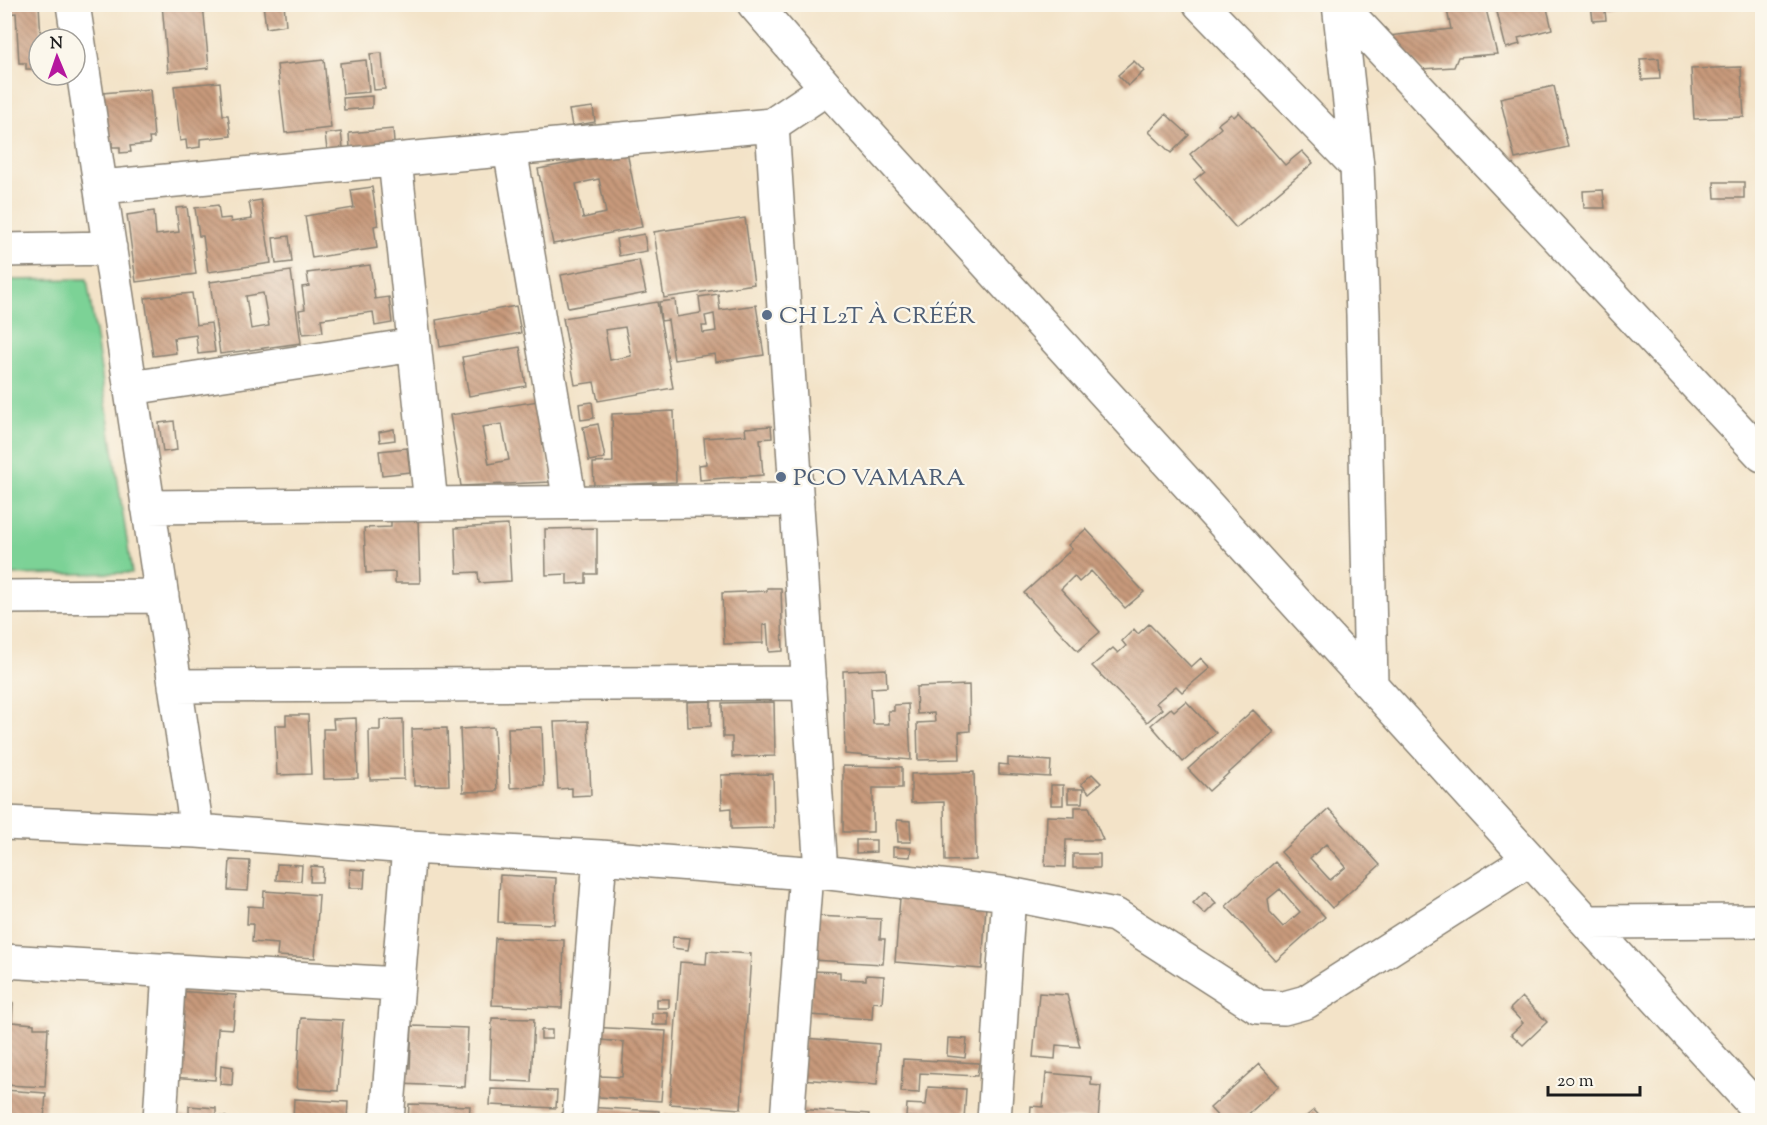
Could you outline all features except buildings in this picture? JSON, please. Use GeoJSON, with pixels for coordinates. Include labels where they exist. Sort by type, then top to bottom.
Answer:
{"type":"FeatureCollection","features":[{"type":"Feature","properties":{"kind":"street"},"geometry":{"type":"LineString","coordinates":[[73,4],[197,831]]}},
{"type":"Feature","properties":{"kind":"street"},"geometry":{"type":"LineString","coordinates":[[1200,4],[1357,166]]}},
{"type":"Feature","properties":{"kind":"street"},"geometry":{"type":"LineString","coordinates":[[1339,4],[1357,166],[1363,315],[1371,683]]}},
{"type":"Feature","properties":{"kind":"street"},"geometry":{"type":"LineString","coordinates":[[1339,4],[1762,455]]}},
{"type":"Feature","properties":{"kind":"street"},"geometry":{"type":"LineString","coordinates":[[757,7],[827,88],[1762,1114]]}},
{"type":"Feature","properties":{"kind":"street"},"geometry":{"type":"LineString","coordinates":[[101,187],[772,126],[827,88]]}},
{"type":"Feature","properties":{"kind":"street"},"geometry":{"type":"LineString","coordinates":[[772,126],[809,683],[813,873],[787,1120]]}},
{"type":"Feature","properties":{"kind":"street"},"geometry":{"type":"LineString","coordinates":[[510,149],[570,502]]}},
{"type":"Feature","properties":{"kind":"street"},"geometry":{"type":"LineString","coordinates":[[395,160],[431,504]]}},
{"type":"Feature","properties":{"kind":"street"},"geometry":{"type":"LineString","coordinates":[[4,250],[110,248]]}},
{"type":"Feature","properties":{"kind":"street"},"geometry":{"type":"LineString","coordinates":[[131,388],[414,345]]}},
{"type":"Feature","properties":{"kind":"street"},"geometry":{"type":"LineString","coordinates":[[148,507],[797,500]]}},
{"type":"Feature","properties":{"kind":"street"},"geometry":{"type":"LineString","coordinates":[[4,597],[162,596]]}},
{"type":"Feature","properties":{"kind":"street"},"geometry":{"type":"LineString","coordinates":[[175,686],[809,683]]}},
{"type":"Feature","properties":{"kind":"street"},"geometry":{"type":"LineString","coordinates":[[4,823],[197,831],[409,847],[600,857],[813,873],[1009,894],[1115,915],[1258,1007],[1284,1008],[1306,1002],[1530,859]]}},
{"type":"Feature","properties":{"kind":"street"},"geometry":{"type":"LineString","coordinates":[[387,1120],[409,847]]}},
{"type":"Feature","properties":{"kind":"street"},"geometry":{"type":"LineString","coordinates":[[579,1120],[600,857]]}},
{"type":"Feature","properties":{"kind":"street"},"geometry":{"type":"LineString","coordinates":[[994,1120],[1009,894]]}},
{"type":"Feature","properties":{"kind":"street"},"geometry":{"type":"LineString","coordinates":[[1587,922],[1762,921]]}},
{"type":"Feature","properties":{"kind":"street"},"geometry":{"type":"LineString","coordinates":[[4,962],[398,984]]}},
{"type":"Feature","properties":{"kind":"street"},"geometry":{"type":"LineString","coordinates":[[160,1120],[169,970]]}},
{"type":"Feature","properties":{"kind":"green space"},"geometry":{"type":"Polygon","coordinates":[[[87,279],[132,573],[5,575],[5,280],[87,279]]]}},
{"type":"Feature","properties":{"kind":"place","name":"CH L2T À CRÉÉR"},"geometry":{"type":"Point","coordinates":[767,315]}},
{"type":"Feature","properties":{"kind":"place","name":"PCO VAMARA"},"geometry":{"type":"Point","coordinates":[781,477]}}]}
